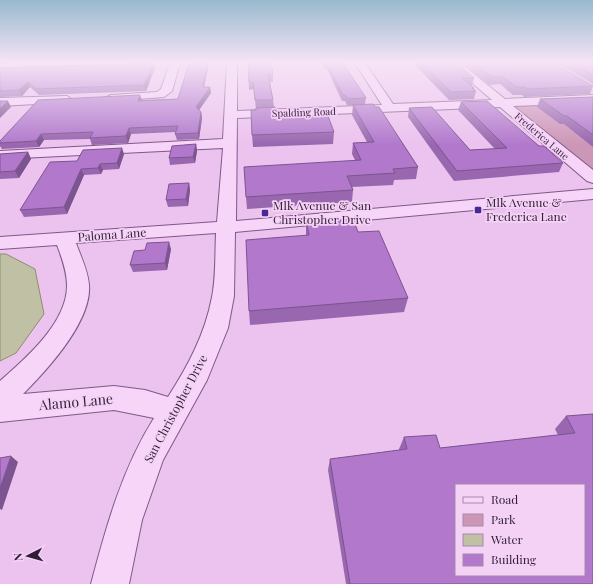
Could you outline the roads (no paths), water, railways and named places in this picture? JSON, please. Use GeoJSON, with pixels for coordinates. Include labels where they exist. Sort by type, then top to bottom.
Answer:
{"type":"FeatureCollection","features":[{"type":"Feature","properties":{"kind":"street"},"geometry":{"type":"LineString","coordinates":[[102,98],[160,95],[166,90]]}},
{"type":"Feature","properties":{"kind":"street","name":"San Christopher Drive"},"geometry":{"type":"LineString","coordinates":[[110,584],[125,520],[150,453],[198,372],[216,328],[223,296],[231,90]]}},
{"type":"Feature","properties":{"kind":"street"},"geometry":{"type":"LineString","coordinates":[[378,90],[390,108]]}},
{"type":"Feature","properties":{"kind":"street","name":"Frederica Lane"},"geometry":{"type":"LineString","coordinates":[[487,90],[593,178]]}},
{"type":"Feature","properties":{"kind":"street"},"geometry":{"type":"LineString","coordinates":[[0,102],[78,99]]}},
{"type":"Feature","properties":{"kind":"street","name":"Spalding Road"},"geometry":{"type":"LineString","coordinates":[[231,115],[593,99]]}},
{"type":"Feature","properties":{"kind":"street"},"geometry":{"type":"LineString","coordinates":[[0,155],[230,143]]}},
{"type":"Feature","properties":{"kind":"street","name":"Paloma Lane"},"geometry":{"type":"LineString","coordinates":[[0,243],[225,227],[593,194]]}},
{"type":"Feature","properties":{"kind":"street"},"geometry":{"type":"LineString","coordinates":[[0,399],[39,361],[66,323],[78,290],[73,260],[64,238]]}},
{"type":"Feature","properties":{"kind":"street","name":"Alamo Lane"},"geometry":{"type":"LineString","coordinates":[[0,409],[114,398],[145,403],[175,412]]}},
{"type":"Feature","properties":{"kind":"water"},"geometry":{"type":"Polygon","coordinates":[[[0,254],[6,254],[35,269],[44,314],[16,353],[0,361],[0,254]]]}},
{"type":"Feature","properties":{"kind":"place","name":"Mlk Avenue & Frederica Lane"},"geometry":{"type":"Point","coordinates":[478,210]}},
{"type":"Feature","properties":{"kind":"place","name":"Mlk Avenue & San Christopher Drive"},"geometry":{"type":"Point","coordinates":[265,213]}}]}
